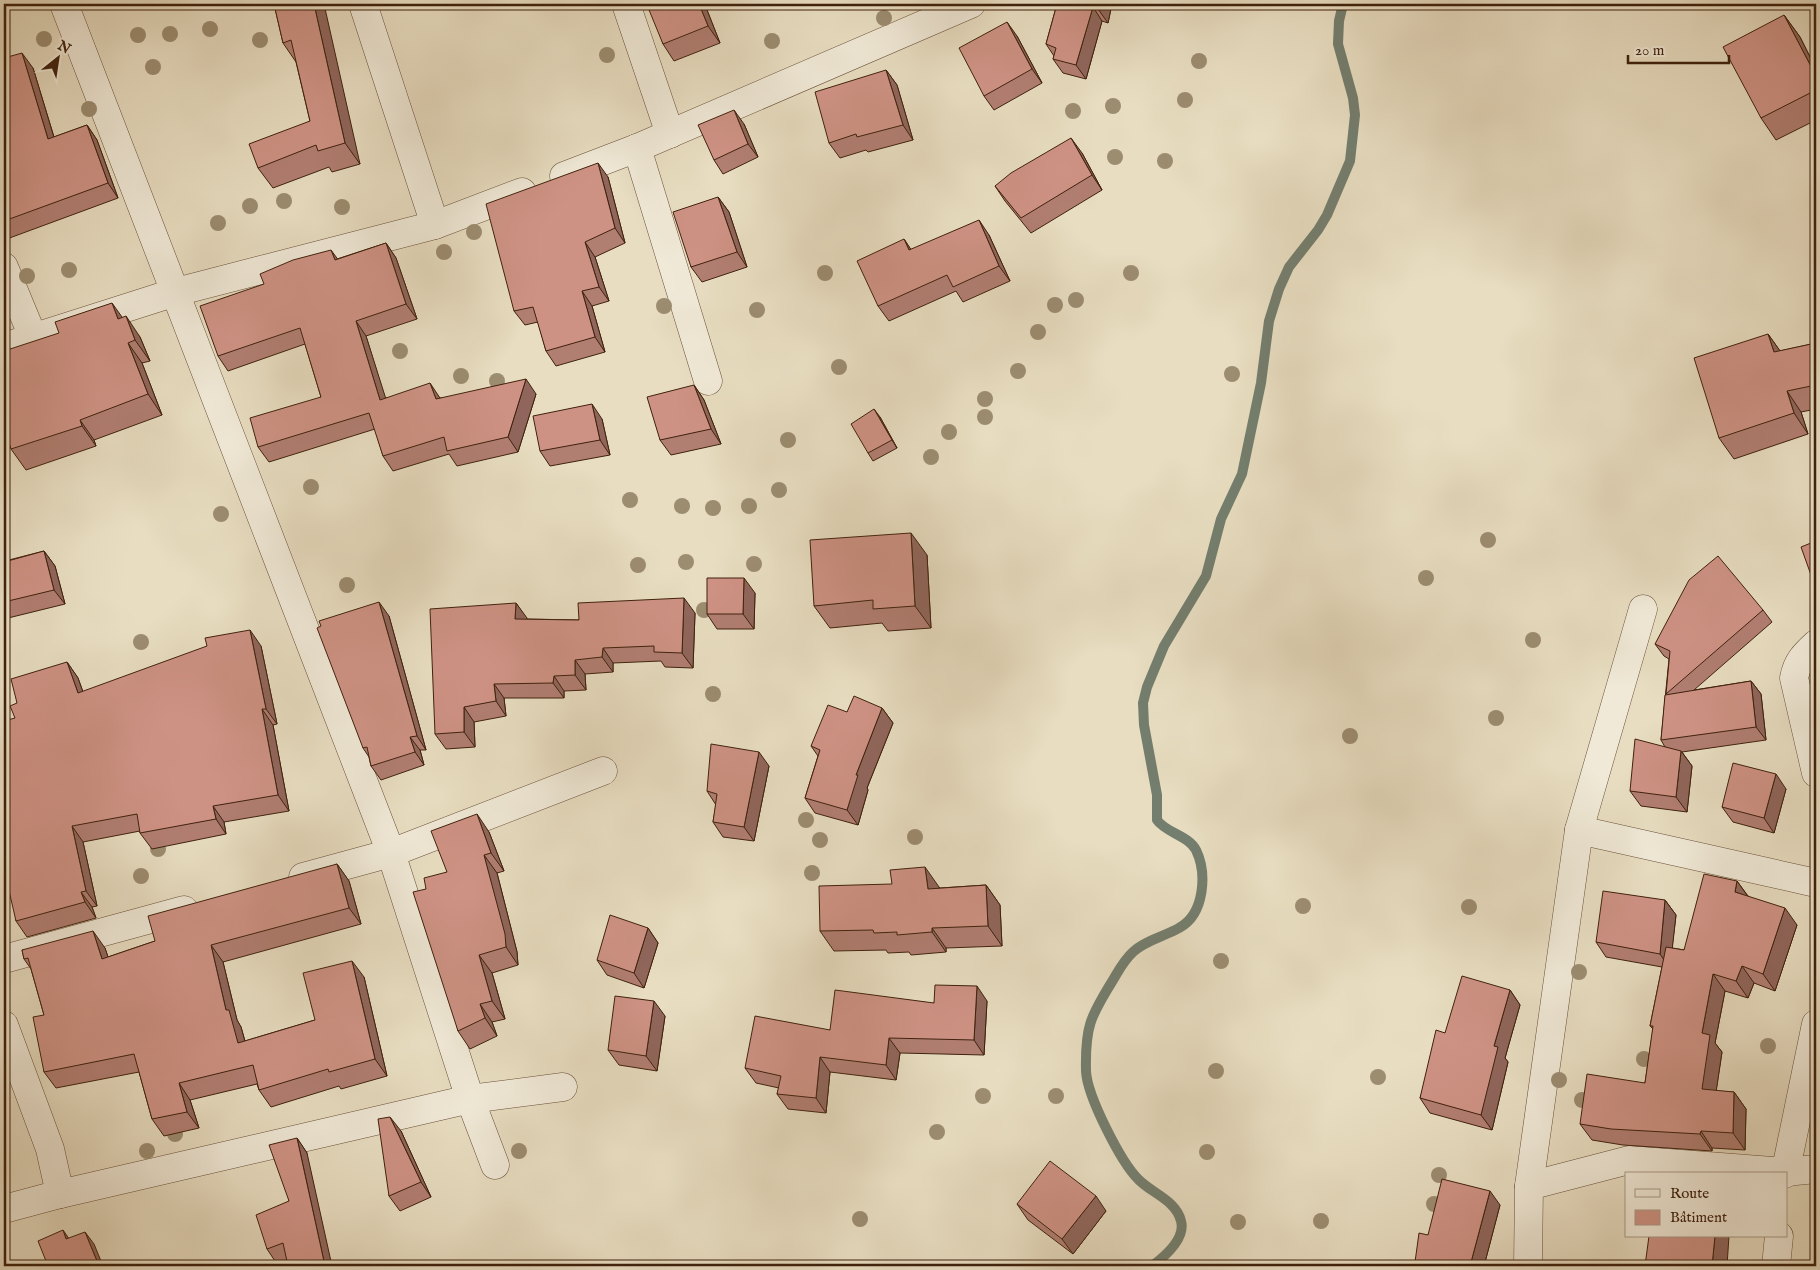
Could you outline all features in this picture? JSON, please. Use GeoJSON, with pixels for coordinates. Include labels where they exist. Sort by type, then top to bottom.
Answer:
{"type":"FeatureCollection","features":[{"type":"Feature","properties":{"kind":"street"},"geometry":{"type":"LineString","coordinates":[[64,4],[392,853],[470,1099],[495,1165]]}},
{"type":"Feature","properties":{"kind":"street"},"geometry":{"type":"LineString","coordinates":[[363,4],[435,225]]}},
{"type":"Feature","properties":{"kind":"street"},"geometry":{"type":"LineString","coordinates":[[626,4],[670,134]]}},
{"type":"Feature","properties":{"kind":"street"},"geometry":{"type":"LineString","coordinates":[[4,348],[32,337],[176,292],[435,225],[637,148],[971,4]]}},
{"type":"Feature","properties":{"kind":"street"},"geometry":{"type":"LineString","coordinates":[[637,148],[708,381]]}},
{"type":"Feature","properties":{"kind":"street"},"geometry":{"type":"LineString","coordinates":[[4,267],[32,337]]}},
{"type":"Feature","properties":{"kind":"street"},"geometry":{"type":"LineString","coordinates":[[1528,1266],[1530,1186],[1579,830],[1642,609]]}},
{"type":"Feature","properties":{"kind":"street"},"geometry":{"type":"LineString","coordinates":[[1816,644],[1803,655],[1797,665],[1794,678],[1816,773]]}},
{"type":"Feature","properties":{"kind":"street"},"geometry":{"type":"LineString","coordinates":[[278,884],[392,853],[603,771]]}},
{"type":"Feature","properties":{"kind":"street"},"geometry":{"type":"LineString","coordinates":[[1579,830],[1816,883]]}},
{"type":"Feature","properties":{"kind":"street"},"geometry":{"type":"LineString","coordinates":[[4,959],[212,902]]}},
{"type":"Feature","properties":{"kind":"street"},"geometry":{"type":"LineString","coordinates":[[1785,1172],[1816,1024]]}},
{"type":"Feature","properties":{"kind":"street"},"geometry":{"type":"LineString","coordinates":[[4,1025],[50,1149],[60,1194]]}},
{"type":"Feature","properties":{"kind":"street"},"geometry":{"type":"LineString","coordinates":[[4,1209],[60,1194],[470,1099],[564,1087]]}},
{"type":"Feature","properties":{"kind":"street"},"geometry":{"type":"LineString","coordinates":[[1530,1186],[1629,1160],[1773,1172]]}},
{"type":"Feature","properties":{"kind":"street"},"geometry":{"type":"LineString","coordinates":[[1788,1173],[1816,1169]]}},
{"type":"Feature","properties":{"kind":"street"},"geometry":{"type":"LineString","coordinates":[[1776,1266],[1779,1238]]}},
{"type":"Feature","properties":{"kind":"building"},"geometry":{"type":"Polygon","coordinates":[[[274,4],[314,4],[345,143],[318,151],[316,145],[258,168],[249,144],[310,121],[291,40],[283,43],[274,4]]]}},
{"type":"Feature","properties":{"kind":"building"},"geometry":{"type":"Polygon","coordinates":[[[699,4],[708,26],[663,44],[647,5],[699,4]]]}},
{"type":"Feature","properties":{"kind":"building"},"geometry":{"type":"Polygon","coordinates":[[[1057,4],[1099,4],[1098,9],[1093,7],[1076,65],[1053,59],[1056,48],[1046,44],[1057,4]]]}},
{"type":"Feature","properties":{"kind":"building"},"geometry":{"type":"Polygon","coordinates":[[[1784,15],[1816,76],[1816,90],[1761,118],[1723,47],[1784,15]]]}},
{"type":"Feature","properties":{"kind":"building"},"geometry":{"type":"Polygon","coordinates":[[[1007,22],[1032,69],[984,96],[959,48],[1007,22]]]}},
{"type":"Feature","properties":{"kind":"building"},"geometry":{"type":"Polygon","coordinates":[[[22,53],[48,139],[87,125],[108,183],[4,221],[4,58],[22,53]]]}},
{"type":"Feature","properties":{"kind":"building"},"geometry":{"type":"Polygon","coordinates":[[[886,70],[903,125],[857,137],[856,134],[829,143],[815,92],[886,70]]]}},
{"type":"Feature","properties":{"kind":"building"},"geometry":{"type":"Polygon","coordinates":[[[734,110],[748,144],[714,160],[698,125],[734,110]]]}},
{"type":"Feature","properties":{"kind":"building"},"geometry":{"type":"Polygon","coordinates":[[[1071,138],[1092,175],[1021,218],[995,186],[1011,173],[1071,138]]]}},
{"type":"Feature","properties":{"kind":"building"},"geometry":{"type":"Polygon","coordinates":[[[598,163],[615,228],[585,242],[599,287],[582,291],[595,337],[546,351],[533,307],[514,311],[486,204],[598,163]]]}},
{"type":"Feature","properties":{"kind":"building"},"geometry":{"type":"Polygon","coordinates":[[[718,197],[737,252],[691,267],[673,212],[718,197]]]}},
{"type":"Feature","properties":{"kind":"building"},"geometry":{"type":"Polygon","coordinates":[[[979,220],[999,266],[953,287],[947,275],[878,306],[857,261],[904,239],[909,250],[979,220]]]}},
{"type":"Feature","properties":{"kind":"building"},"geometry":{"type":"Polygon","coordinates":[[[386,243],[406,304],[356,321],[380,400],[430,383],[436,399],[526,379],[508,437],[447,451],[444,437],[383,456],[369,413],[258,447],[250,418],[321,397],[300,328],[218,356],[200,306],[264,284],[260,274],[293,260],[331,250],[335,260],[386,243]]]}},
{"type":"Feature","properties":{"kind":"building"},"geometry":{"type":"Polygon","coordinates":[[[112,303],[118,319],[126,316],[135,340],[128,343],[148,394],[80,420],[82,426],[11,449],[4,426],[4,351],[59,333],[55,322],[112,303]]]}},
{"type":"Feature","properties":{"kind":"building"},"geometry":{"type":"Polygon","coordinates":[[[1768,334],[1774,352],[1816,343],[1816,385],[1787,391],[1794,413],[1719,438],[1694,358],[1768,334]]]}},
{"type":"Feature","properties":{"kind":"building"},"geometry":{"type":"Polygon","coordinates":[[[694,385],[711,429],[660,440],[647,397],[694,385]]]}},
{"type":"Feature","properties":{"kind":"building"},"geometry":{"type":"Polygon","coordinates":[[[592,404],[600,440],[540,451],[533,416],[592,404]]]}},
{"type":"Feature","properties":{"kind":"building"},"geometry":{"type":"Polygon","coordinates":[[[874,409],[892,440],[868,453],[851,424],[874,409]]]}},
{"type":"Feature","properties":{"kind":"building"},"geometry":{"type":"Polygon","coordinates":[[[911,533],[915,606],[873,609],[873,600],[814,606],[810,540],[911,533]]]}},
{"type":"Feature","properties":{"kind":"building"},"geometry":{"type":"Polygon","coordinates":[[[1816,541],[1816,589],[1801,547],[1816,541]]]}},
{"type":"Feature","properties":{"kind":"building"},"geometry":{"type":"Polygon","coordinates":[[[44,551],[54,590],[4,602],[4,562],[44,551]]]}},
{"type":"Feature","properties":{"kind":"building"},"geometry":{"type":"Polygon","coordinates":[[[1718,556],[1763,610],[1666,694],[1670,651],[1655,644],[1689,580],[1718,556]]]}},
{"type":"Feature","properties":{"kind":"building"},"geometry":{"type":"Polygon","coordinates":[[[707,578],[744,578],[743,614],[707,614],[707,578]]]}},
{"type":"Feature","properties":{"kind":"building"},"geometry":{"type":"Polygon","coordinates":[[[684,598],[682,653],[654,652],[654,646],[603,648],[602,657],[575,660],[575,675],[554,676],[553,683],[494,684],[496,701],[464,707],[464,732],[435,734],[430,609],[516,603],[515,619],[579,620],[578,603],[684,598]]]}},
{"type":"Feature","properties":{"kind":"building"},"geometry":{"type":"Polygon","coordinates":[[[379,602],[417,736],[410,737],[415,752],[371,766],[367,747],[363,748],[317,628],[321,626],[319,621],[379,602]]]}},
{"type":"Feature","properties":{"kind":"building"},"geometry":{"type":"Polygon","coordinates":[[[250,630],[266,709],[262,709],[278,795],[213,806],[216,819],[140,833],[137,814],[72,826],[86,891],[81,892],[85,902],[16,921],[4,869],[4,721],[15,718],[10,706],[17,703],[11,679],[67,662],[78,693],[207,646],[205,638],[250,630]]]}},
{"type":"Feature","properties":{"kind":"building"},"geometry":{"type":"Polygon","coordinates":[[[1751,681],[1756,727],[1661,740],[1665,695],[1751,681]]]}},
{"type":"Feature","properties":{"kind":"building"},"geometry":{"type":"Polygon","coordinates":[[[854,696],[882,708],[856,775],[858,775],[847,810],[805,798],[820,750],[811,746],[828,705],[847,712],[854,696]]]}},
{"type":"Feature","properties":{"kind":"building"},"geometry":{"type":"Polygon","coordinates":[[[1635,739],[1681,751],[1676,797],[1630,791],[1635,739]]]}},
{"type":"Feature","properties":{"kind":"building"},"geometry":{"type":"Polygon","coordinates":[[[711,744],[759,752],[744,827],[713,822],[717,794],[707,791],[711,744]]]}},
{"type":"Feature","properties":{"kind":"building"},"geometry":{"type":"Polygon","coordinates":[[[1733,763],[1776,774],[1764,818],[1722,807],[1733,763]]]}},
{"type":"Feature","properties":{"kind":"building"},"geometry":{"type":"Polygon","coordinates":[[[477,814],[491,853],[484,855],[505,934],[506,947],[479,955],[492,1001],[480,1004],[485,1018],[458,1031],[413,892],[426,889],[424,878],[447,872],[431,831],[477,814]]]}},
{"type":"Feature","properties":{"kind":"building"},"geometry":{"type":"Polygon","coordinates":[[[337,864],[349,908],[211,945],[226,1010],[229,1010],[238,1043],[315,1020],[303,973],[352,961],[375,1059],[329,1072],[328,1069],[259,1090],[253,1065],[179,1083],[187,1112],[152,1119],[134,1054],[44,1072],[33,1017],[44,1015],[28,958],[24,959],[22,950],[93,931],[102,959],[155,941],[148,916],[337,864]]]}},
{"type":"Feature","properties":{"kind":"building"},"geometry":{"type":"Polygon","coordinates":[[[925,867],[928,889],[986,885],[988,926],[932,928],[932,932],[897,935],[897,932],[874,933],[873,930],[820,931],[819,886],[892,884],[890,870],[925,867]]]}},
{"type":"Feature","properties":{"kind":"building"},"geometry":{"type":"Polygon","coordinates":[[[1704,874],[1737,881],[1735,892],[1785,908],[1763,974],[1742,966],[1736,981],[1713,974],[1702,1033],[1710,1035],[1702,1089],[1734,1092],[1733,1133],[1701,1131],[1700,1134],[1611,1129],[1580,1124],[1587,1074],[1645,1083],[1653,1026],[1650,1026],[1666,947],[1684,950],[1704,874]]]}},
{"type":"Feature","properties":{"kind":"building"},"geometry":{"type":"Polygon","coordinates":[[[1603,891],[1665,900],[1660,954],[1596,942],[1603,891]]]}},
{"type":"Feature","properties":{"kind":"building"},"geometry":{"type":"Polygon","coordinates":[[[610,915],[648,928],[634,973],[597,960],[610,915]]]}},
{"type":"Feature","properties":{"kind":"building"},"geometry":{"type":"Polygon","coordinates":[[[1462,976],[1510,990],[1494,1046],[1498,1047],[1481,1115],[1420,1098],[1436,1030],[1445,1033],[1462,976]]]}},
{"type":"Feature","properties":{"kind":"building"},"geometry":{"type":"Polygon","coordinates":[[[935,985],[977,986],[974,1040],[889,1038],[886,1065],[820,1057],[816,1098],[777,1094],[781,1076],[745,1068],[755,1016],[830,1030],[835,990],[934,1003],[935,985]]]}},
{"type":"Feature","properties":{"kind":"building"},"geometry":{"type":"Polygon","coordinates":[[[615,996],[654,1001],[646,1056],[608,1050],[615,996]]]}},
{"type":"Feature","properties":{"kind":"building"},"geometry":{"type":"Polygon","coordinates":[[[390,1117],[421,1182],[389,1196],[378,1119],[390,1117]]]}},
{"type":"Feature","properties":{"kind":"building"},"geometry":{"type":"Polygon","coordinates":[[[297,1138],[325,1266],[288,1266],[283,1243],[267,1249],[256,1215],[289,1201],[269,1145],[297,1138]]]}},
{"type":"Feature","properties":{"kind":"building"},"geometry":{"type":"Polygon","coordinates":[[[1050,1161],[1096,1196],[1062,1239],[1017,1204],[1050,1161]]]}},
{"type":"Feature","properties":{"kind":"building"},"geometry":{"type":"Polygon","coordinates":[[[1442,1179],[1490,1191],[1470,1266],[1435,1266],[1415,1262],[1419,1233],[1428,1235],[1442,1179]]]}},
{"type":"Feature","properties":{"kind":"building"},"geometry":{"type":"Polygon","coordinates":[[[63,1230],[66,1239],[85,1232],[99,1266],[48,1266],[38,1241],[63,1230]]]}},
{"type":"Feature","properties":{"kind":"building"},"geometry":{"type":"Polygon","coordinates":[[[1649,1238],[1715,1238],[1712,1266],[1645,1266],[1649,1238]]]}},
{"type":"Feature","properties":{"kind":"waterway"},"geometry":{"type":"LineString","coordinates":[[1152,1266],[1168,1253],[1177,1241],[1182,1228],[1181,1221],[1169,1202],[1143,1184],[1131,1171],[1114,1144],[1098,1112],[1086,1071],[1088,1033],[1094,1013],[1127,958],[1143,945],[1188,922],[1199,903],[1202,870],[1196,850],[1188,841],[1166,828],[1157,820],[1157,795],[1144,725],[1143,703],[1147,687],[1164,646],[1206,576],[1221,519],[1242,474],[1261,383],[1269,321],[1279,289],[1289,267],[1318,230],[1327,215],[1350,161],[1355,115],[1353,98],[1338,44],[1339,21],[1343,4]]}}]}
